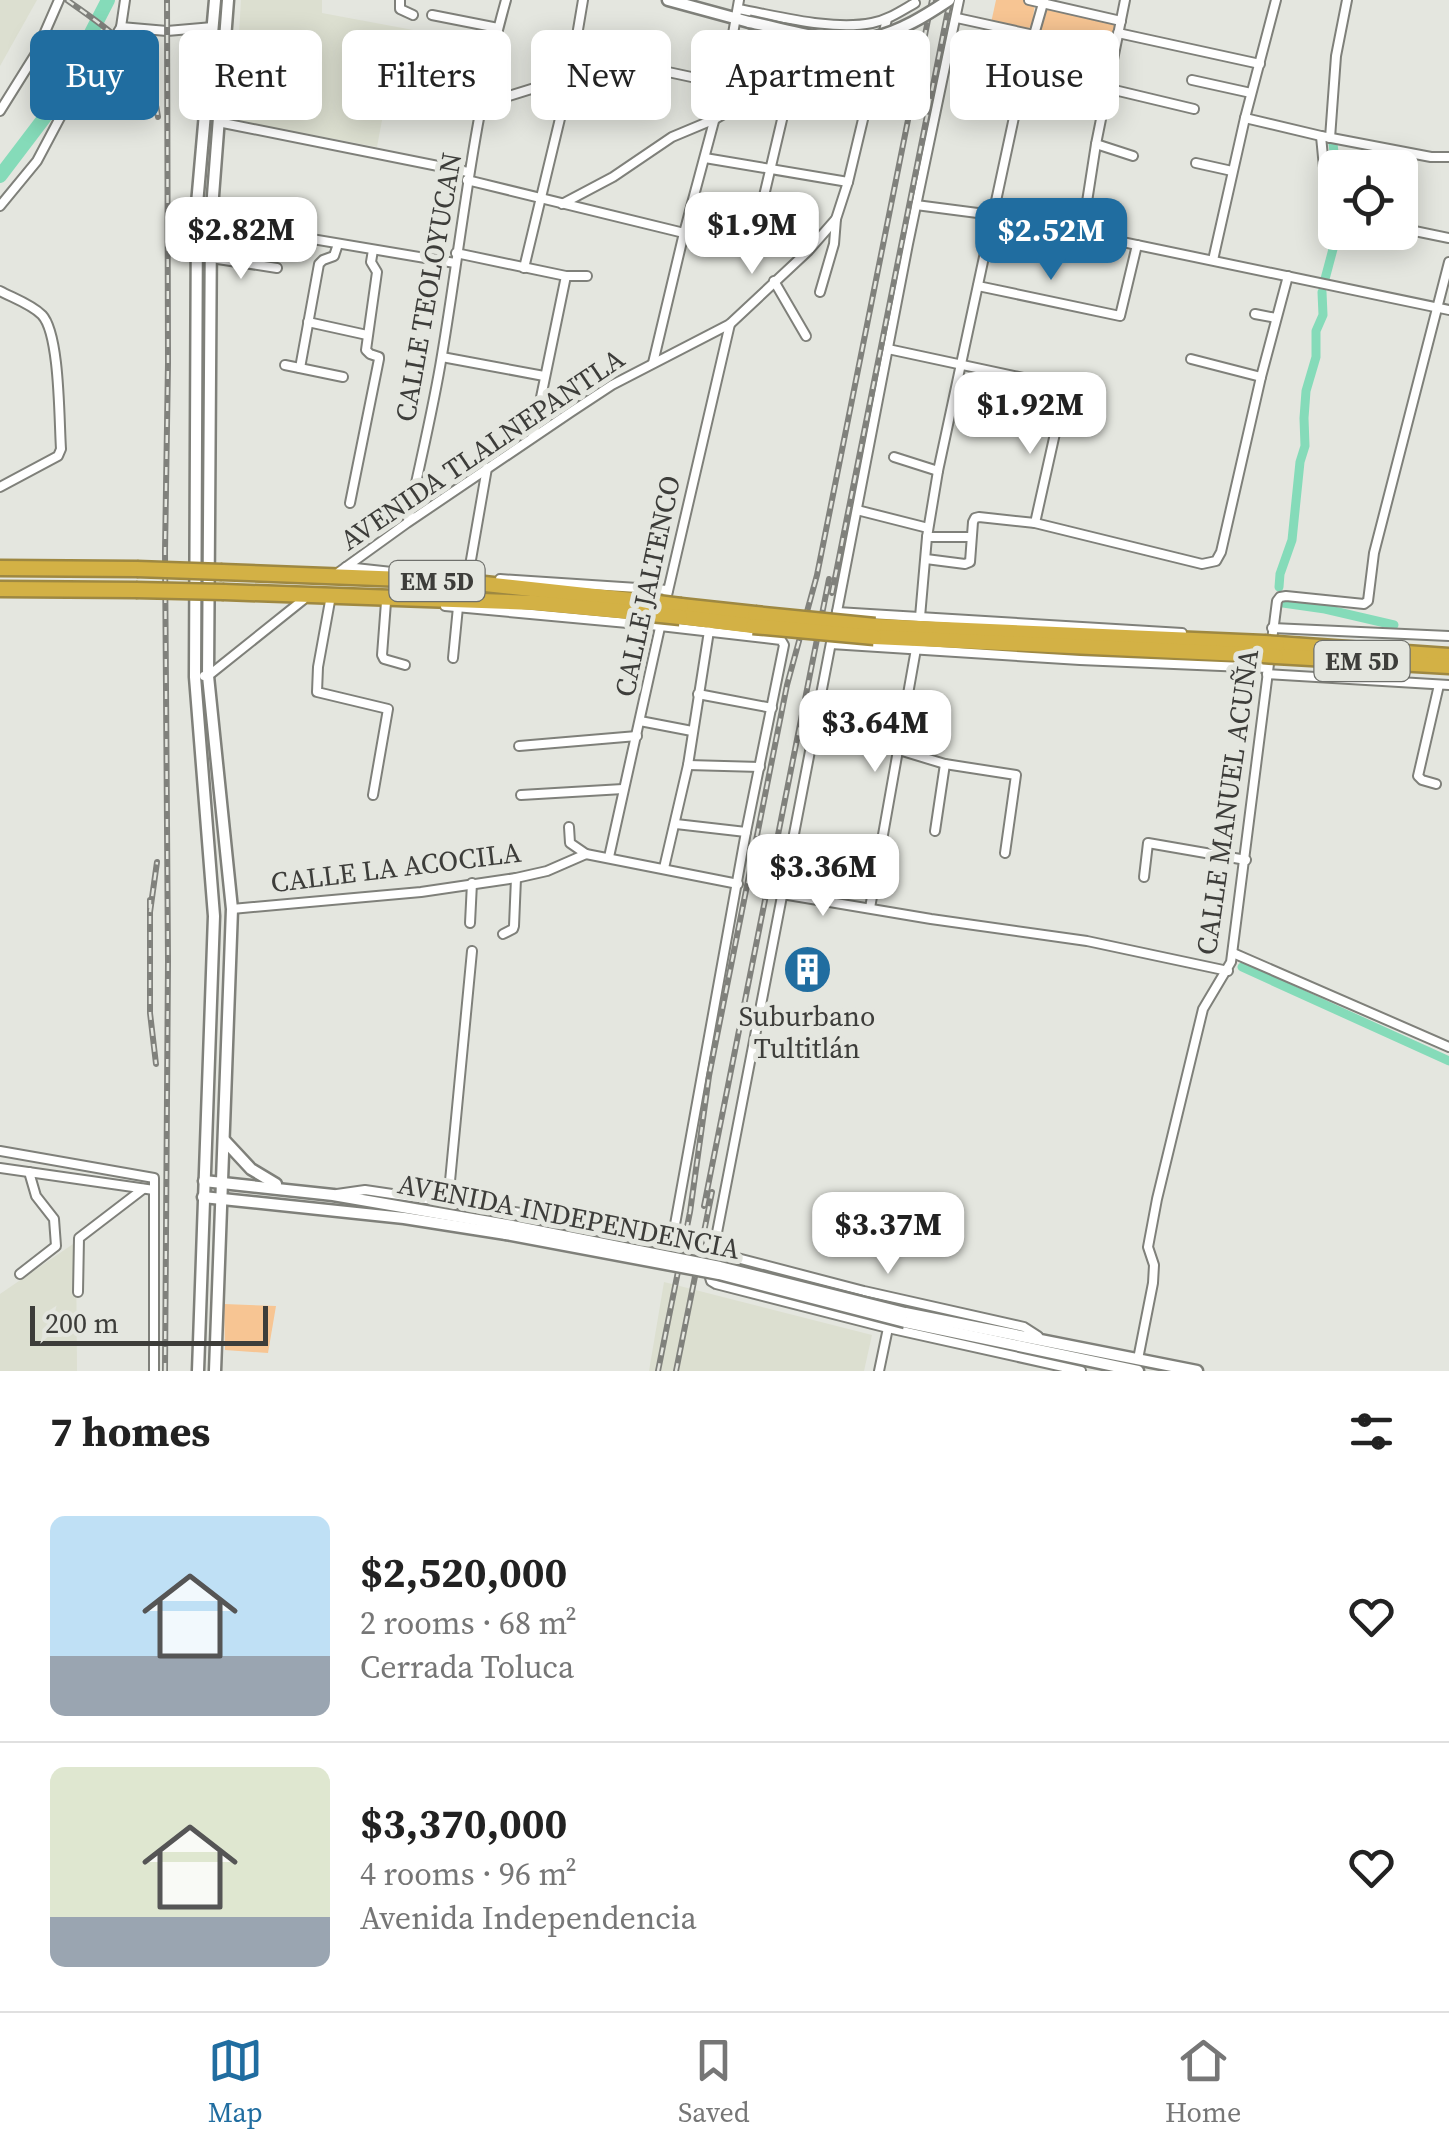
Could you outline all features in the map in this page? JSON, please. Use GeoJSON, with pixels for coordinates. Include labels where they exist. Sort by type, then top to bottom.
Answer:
{"type":"FeatureCollection","features":[{"type":"Feature","properties":{"kind":"highway","name":"EM 5D"},"geometry":{"type":"LineString","coordinates":[[0,568],[457,581],[654,614]]}},
{"type":"Feature","properties":{"kind":"highway","name":"EM 5D"},"geometry":{"type":"LineString","coordinates":[[0,589],[535,603],[654,614],[681,611],[875,631],[1449,656]]}},
{"type":"Feature","properties":{"kind":"highway","name":"EM 5D"},"geometry":{"type":"LineString","coordinates":[[1270,651],[1449,666]]}},
{"type":"Feature","properties":{"kind":"main road"},"geometry":{"type":"LineString","coordinates":[[198,1371],[214,916],[194,677],[196,204],[214,0]]}},
{"type":"Feature","properties":{"kind":"main road"},"geometry":{"type":"LineString","coordinates":[[215,1371],[232,909],[208,676],[211,222],[228,0]]}},
{"type":"Feature","properties":{"kind":"main road"},"geometry":{"type":"LineString","coordinates":[[668,0],[741,12],[826,38],[852,40],[906,26],[949,0]]}},
{"type":"Feature","properties":{"kind":"main road"},"geometry":{"type":"LineString","coordinates":[[225,1140],[251,1169],[286,1188]]}},
{"type":"Feature","properties":{"kind":"main road","name":"AVENIDA INDEPENDENCIA"},"geometry":{"type":"LineString","coordinates":[[204,1182],[333,1194],[1136,1367],[1196,1371]]}},
{"type":"Feature","properties":{"kind":"main road","name":"AVENIDA INDEPENDENCIA"},"geometry":{"type":"LineString","coordinates":[[203,1198],[507,1229]]}},
{"type":"Feature","properties":{"kind":"main road","name":"AVENIDA INDEPENDENCIA"},"geometry":{"type":"LineString","coordinates":[[905,1317],[1044,1341],[1136,1367]]}},
{"type":"Feature","properties":{"kind":"street"},"geometry":{"type":"LineString","coordinates":[[0,111],[25,74],[59,0]]}},
{"type":"Feature","properties":{"kind":"street"},"geometry":{"type":"LineString","coordinates":[[0,206],[45,150],[63,112],[121,27],[126,0]]}},
{"type":"Feature","properties":{"kind":"street"},"geometry":{"type":"LineString","coordinates":[[400,0],[400,9],[413,15]]}},
{"type":"Feature","properties":{"kind":"street","name":"CALLE TEOLOYUCAN"},"geometry":{"type":"LineString","coordinates":[[498,28],[506,0]]}},
{"type":"Feature","properties":{"kind":"street"},"geometry":{"type":"LineString","coordinates":[[579,30],[584,0]]}},
{"type":"Feature","properties":{"kind":"street"},"geometry":{"type":"LineString","coordinates":[[901,0],[901,10]]}},
{"type":"Feature","properties":{"kind":"street"},"geometry":{"type":"LineString","coordinates":[[960,0],[908,244],[709,1274],[716,1284],[1081,1371]]}},
{"type":"Feature","properties":{"kind":"street"},"geometry":{"type":"LineString","coordinates":[[1029,0],[1121,21]]}},
{"type":"Feature","properties":{"kind":"street"},"geometry":{"type":"LineString","coordinates":[[1119,30],[1124,0]]}},
{"type":"Feature","properties":{"kind":"street"},"geometry":{"type":"LineString","coordinates":[[1213,260],[1276,0]]}},
{"type":"Feature","properties":{"kind":"street"},"geometry":{"type":"LineString","coordinates":[[1327,150],[1336,56],[1348,0]]}},
{"type":"Feature","properties":{"kind":"street"},"geometry":{"type":"LineString","coordinates":[[1035,30],[1044,2]]}},
{"type":"Feature","properties":{"kind":"street"},"geometry":{"type":"LineString","coordinates":[[741,12],[860,25],[887,19],[915,3]]}},
{"type":"Feature","properties":{"kind":"street"},"geometry":{"type":"LineString","coordinates":[[432,15],[498,28]]}},
{"type":"Feature","properties":{"kind":"street"},"geometry":{"type":"LineString","coordinates":[[957,18],[1015,30]]}},
{"type":"Feature","properties":{"kind":"street","name":"AVENIDA TLALNEPANTLA"},"geometry":{"type":"LineString","coordinates":[[468,577],[343,570],[612,385],[730,324],[808,251],[836,219],[887,19]]}},
{"type":"Feature","properties":{"kind":"street"},"geometry":{"type":"LineString","coordinates":[[121,27],[167,31],[212,27]]}},
{"type":"Feature","properties":{"kind":"street"},"geometry":{"type":"LineString","coordinates":[[1119,33],[1260,64]]}},
{"type":"Feature","properties":{"kind":"street"},"geometry":{"type":"LineString","coordinates":[[1192,80],[1251,94]]}},
{"type":"Feature","properties":{"kind":"street"},"geometry":{"type":"LineString","coordinates":[[1119,91],[1194,109]]}},
{"type":"Feature","properties":{"kind":"street"},"geometry":{"type":"LineString","coordinates":[[1245,118],[1326,137],[1449,157]]}},
{"type":"Feature","properties":{"kind":"street","name":"CALLE TEOLOYUCAN"},"geometry":{"type":"LineString","coordinates":[[407,523],[442,357],[480,120]]}},
{"type":"Feature","properties":{"kind":"street"},"geometry":{"type":"LineString","coordinates":[[524,268],[559,120]]}},
{"type":"Feature","properties":{"kind":"street"},"geometry":{"type":"LineString","coordinates":[[562,204],[626,169],[672,137],[713,120]]}},
{"type":"Feature","properties":{"kind":"street"},"geometry":{"type":"LineString","coordinates":[[653,363],[715,120]]}},
{"type":"Feature","properties":{"kind":"street"},"geometry":{"type":"LineString","coordinates":[[755,234],[781,120]]}},
{"type":"Feature","properties":{"kind":"street"},"geometry":{"type":"LineString","coordinates":[[920,617],[938,471],[1015,120]]}},
{"type":"Feature","properties":{"kind":"street"},"geometry":{"type":"LineString","coordinates":[[1082,234],[1100,120]]}},
{"type":"Feature","properties":{"kind":"street"},"geometry":{"type":"LineString","coordinates":[[218,122],[468,176],[562,204],[684,233]]}},
{"type":"Feature","properties":{"kind":"street"},"geometry":{"type":"LineString","coordinates":[[1096,144],[1133,156]]}},
{"type":"Feature","properties":{"kind":"street"},"geometry":{"type":"LineString","coordinates":[[704,158],[848,182]]}},
{"type":"Feature","properties":{"kind":"street"},"geometry":{"type":"LineString","coordinates":[[1196,163],[1232,171]]}},
{"type":"Feature","properties":{"kind":"street"},"geometry":{"type":"LineString","coordinates":[[916,204],[993,216],[1449,310]]}},
{"type":"Feature","properties":{"kind":"street"},"geometry":{"type":"LineString","coordinates":[[820,292],[834,244],[836,219]]}},
{"type":"Feature","properties":{"kind":"street"},"geometry":{"type":"LineString","coordinates":[[211,222],[372,250],[586,276]]}},
{"type":"Feature","properties":{"kind":"street"},"geometry":{"type":"LineString","coordinates":[[1418,232],[1449,238]]}},
{"type":"Feature","properties":{"kind":"street"},"geometry":{"type":"LineString","coordinates":[[300,368],[320,264],[334,256],[338,244]]}},
{"type":"Feature","properties":{"kind":"street"},"geometry":{"type":"LineString","coordinates":[[978,286],[1120,316],[1137,245]]}},
{"type":"Feature","properties":{"kind":"street"},"geometry":{"type":"LineString","coordinates":[[350,503],[379,359],[367,353],[377,272],[371,262],[372,250]]}},
{"type":"Feature","properties":{"kind":"street"},"geometry":{"type":"LineString","coordinates":[[211,258],[277,268]]}},
{"type":"Feature","properties":{"kind":"street"},"geometry":{"type":"LineString","coordinates":[[1437,308],[1449,262]]}},
{"type":"Feature","properties":{"kind":"street"},"geometry":{"type":"LineString","coordinates":[[533,436],[566,276]]}},
{"type":"Feature","properties":{"kind":"street"},"geometry":{"type":"LineString","coordinates":[[926,559],[970,562],[975,518],[1035,523],[1172,558],[1202,564],[1216,561],[1222,552],[1288,276]]}},
{"type":"Feature","properties":{"kind":"street"},"geometry":{"type":"LineString","coordinates":[[774,281],[806,336]]}},
{"type":"Feature","properties":{"kind":"street"},"geometry":{"type":"LineString","coordinates":[[0,291],[35,310],[48,324],[54,349],[62,448],[58,456],[0,487]]}},
{"type":"Feature","properties":{"kind":"street","name":"CALLE MANUEL ACUÑA"},"geometry":{"type":"LineString","coordinates":[[1136,1367],[1153,1283],[1154,1265],[1148,1247],[1157,1199],[1203,1009],[1228,970],[1233,953],[1277,602],[1280,597],[1367,603],[1374,554],[1437,308]]}},
{"type":"Feature","properties":{"kind":"street"},"geometry":{"type":"LineString","coordinates":[[1255,314],[1276,318]]}},
{"type":"Feature","properties":{"kind":"street"},"geometry":{"type":"LineString","coordinates":[[308,322],[367,335]]}},
{"type":"Feature","properties":{"kind":"street","name":"CALLE JALTENCO"},"geometry":{"type":"LineString","coordinates":[[609,858],[640,721],[654,614],[668,590],[730,324]]}},
{"type":"Feature","properties":{"kind":"street"},"geometry":{"type":"LineString","coordinates":[[888,349],[1059,389],[1058,420],[1035,523]]}},
{"type":"Feature","properties":{"kind":"street"},"geometry":{"type":"LineString","coordinates":[[442,357],[544,376]]}},
{"type":"Feature","properties":{"kind":"street"},"geometry":{"type":"LineString","coordinates":[[1191,358],[1261,377]]}},
{"type":"Feature","properties":{"kind":"street"},"geometry":{"type":"LineString","coordinates":[[285,365],[343,378]]}},
{"type":"Feature","properties":{"kind":"street"},"geometry":{"type":"LineString","coordinates":[[894,457],[938,471]]}},
{"type":"Feature","properties":{"kind":"street"},"geometry":{"type":"LineString","coordinates":[[487,468],[468,577],[668,590]]}},
{"type":"Feature","properties":{"kind":"street"},"geometry":{"type":"LineString","coordinates":[[857,510],[928,533],[970,536]]}},
{"type":"Feature","properties":{"kind":"street"},"geometry":{"type":"LineString","coordinates":[[194,677],[208,676],[303,600],[654,614],[709,631],[784,642],[677,1220],[671,1234],[365,1190],[333,1194]]}},
{"type":"Feature","properties":{"kind":"street"},"geometry":{"type":"LineString","coordinates":[[330,601],[317,692],[388,709],[374,795]]}},
{"type":"Feature","properties":{"kind":"street"},"geometry":{"type":"LineString","coordinates":[[386,602],[384,659],[405,665]]}},
{"type":"Feature","properties":{"kind":"street"},"geometry":{"type":"LineString","coordinates":[[453,658],[458,607]]}},
{"type":"Feature","properties":{"kind":"street"},"geometry":{"type":"LineString","coordinates":[[837,612],[1270,651],[1444,685],[1418,776],[1436,784]]}},
{"type":"Feature","properties":{"kind":"street"},"geometry":{"type":"LineString","coordinates":[[664,868],[688,765],[709,631]]}},
{"type":"Feature","properties":{"kind":"street"},"geometry":{"type":"LineString","coordinates":[[831,644],[1080,660],[1270,651],[1449,636]]}},
{"type":"Feature","properties":{"kind":"street"},"geometry":{"type":"LineString","coordinates":[[870,908],[916,649]]}},
{"type":"Feature","properties":{"kind":"street"},"geometry":{"type":"LineString","coordinates":[[698,694],[772,708]]}},
{"type":"Feature","properties":{"kind":"street"},"geometry":{"type":"LineString","coordinates":[[640,721],[692,731]]}},
{"type":"Feature","properties":{"kind":"street"},"geometry":{"type":"LineString","coordinates":[[518,746],[637,736]]}},
{"type":"Feature","properties":{"kind":"street"},"geometry":{"type":"LineString","coordinates":[[899,750],[945,764],[1016,775],[1005,854]]}},
{"type":"Feature","properties":{"kind":"street"},"geometry":{"type":"LineString","coordinates":[[935,831],[945,764]]}},
{"type":"Feature","properties":{"kind":"street"},"geometry":{"type":"LineString","coordinates":[[688,765],[760,767]]}},
{"type":"Feature","properties":{"kind":"street"},"geometry":{"type":"LineString","coordinates":[[521,795],[623,789]]}},
{"type":"Feature","properties":{"kind":"street"},"geometry":{"type":"LineString","coordinates":[[676,824],[746,832]]}},
{"type":"Feature","properties":{"kind":"street"},"geometry":{"type":"LineString","coordinates":[[569,827],[570,843],[586,854],[738,884]]}},
{"type":"Feature","properties":{"kind":"street"},"geometry":{"type":"LineString","coordinates":[[1144,877],[1148,843],[1246,860]]}},
{"type":"Feature","properties":{"kind":"street","name":"CALLE LA ACOCILA"},"geometry":{"type":"LineString","coordinates":[[232,909],[421,892],[516,878],[548,871],[586,854]]}},
{"type":"Feature","properties":{"kind":"street"},"geometry":{"type":"LineString","coordinates":[[503,934],[514,926],[516,878]]}},
{"type":"Feature","properties":{"kind":"street"},"geometry":{"type":"LineString","coordinates":[[470,923],[472,883]]}},
{"type":"Feature","properties":{"kind":"street"},"geometry":{"type":"LineString","coordinates":[[782,894],[1086,941],[1228,970]]}},
{"type":"Feature","properties":{"kind":"street"},"geometry":{"type":"LineString","coordinates":[[448,1202],[472,951]]}},
{"type":"Feature","properties":{"kind":"street"},"geometry":{"type":"LineString","coordinates":[[1233,953],[1449,1048]]}},
{"type":"Feature","properties":{"kind":"street"},"geometry":{"type":"LineString","coordinates":[[0,1152],[154,1178],[154,1371]]}},
{"type":"Feature","properties":{"kind":"street"},"geometry":{"type":"LineString","coordinates":[[0,1168],[154,1190]]}},
{"type":"Feature","properties":{"kind":"street"},"geometry":{"type":"LineString","coordinates":[[20,1274],[56,1246],[54,1219],[36,1196],[29,1172]]}},
{"type":"Feature","properties":{"kind":"street"},"geometry":{"type":"LineString","coordinates":[[78,1292],[79,1238],[143,1189]]}},
{"type":"Feature","properties":{"kind":"street"},"geometry":{"type":"LineString","coordinates":[[714,1252],[1024,1327],[1044,1341]]}},
{"type":"Feature","properties":{"kind":"street"},"geometry":{"type":"LineString","coordinates":[[879,1371],[888,1328]]}},
{"type":"Feature","properties":{"kind":"street"},"geometry":{"type":"LineString","coordinates":[[1120,1371],[1136,1367]]}},
{"type":"Feature","properties":{"kind":"shaded area"},"geometry":{"type":"Polygon","coordinates":[[[0,0],[37,0],[0,66],[0,0]]]}},
{"type":"Feature","properties":{"kind":"shaded area"},"geometry":{"type":"Polygon","coordinates":[[[241,0],[322,0],[322,13],[413,30],[342,30],[342,120],[382,120],[377,147],[234,120],[322,120],[322,30],[239,30],[241,0]]]}},
{"type":"Feature","properties":{"kind":"shaded area"},"geometry":{"type":"Polygon","coordinates":[[[996,0],[1035,3],[1032,26],[1025,30],[991,23],[996,0]]]}},
{"type":"Feature","properties":{"kind":"shaded area"},"geometry":{"type":"Polygon","coordinates":[[[1045,5],[1119,21],[1116,30],[1036,30],[1045,5]]]}},
{"type":"Feature","properties":{"kind":"shaded area"},"geometry":{"type":"Polygon","coordinates":[[[76,1242],[77,1371],[0,1371],[0,1294],[76,1242]]]}},
{"type":"Feature","properties":{"kind":"shaded area"},"geometry":{"type":"Polygon","coordinates":[[[664,1282],[872,1335],[864,1371],[649,1371],[664,1282]]]}},
{"type":"Feature","properties":{"kind":"shaded area"},"geometry":{"type":"Polygon","coordinates":[[[224,1304],[276,1306],[268,1353],[225,1350],[224,1304]]]}},
{"type":"Feature","properties":{"kind":"waterway"},"geometry":{"type":"LineString","coordinates":[[0,176],[54,105],[108,0]]}},
{"type":"Feature","properties":{"kind":"waterway"},"geometry":{"type":"LineString","coordinates":[[1333,144],[1334,150]]}},
{"type":"Feature","properties":{"kind":"waterway"},"geometry":{"type":"LineString","coordinates":[[1325,279],[1333,250]]}},
{"type":"Feature","properties":{"kind":"waterway"},"geometry":{"type":"LineString","coordinates":[[1279,587],[1292,540],[1305,446],[1306,391],[1316,357],[1316,331],[1323,315],[1322,292]]}},
{"type":"Feature","properties":{"kind":"waterway"},"geometry":{"type":"LineString","coordinates":[[1283,603],[1394,625]]}},
{"type":"Feature","properties":{"kind":"waterway"},"geometry":{"type":"LineString","coordinates":[[1242,967],[1449,1061]]}},
{"type":"Feature","properties":{"kind":"railway"},"geometry":{"type":"LineString","coordinates":[[67,0],[107,30]]}},
{"type":"Feature","properties":{"kind":"railway"},"geometry":{"type":"LineString","coordinates":[[165,1371],[167,0]]}},
{"type":"Feature","properties":{"kind":"railway"},"geometry":{"type":"LineString","coordinates":[[658,1371],[690,1212],[709,1076],[787,685],[817,575],[932,0]]}},
{"type":"Feature","properties":{"kind":"railway"},"geometry":{"type":"LineString","coordinates":[[832,593],[950,0]]}},
{"type":"Feature","properties":{"kind":"railway"},"geometry":{"type":"LineString","coordinates":[[704,1206],[829,579]]}},
{"type":"Feature","properties":{"kind":"railway"},"geometry":{"type":"LineString","coordinates":[[150,912],[157,862]]}},
{"type":"Feature","properties":{"kind":"railway"},"geometry":{"type":"LineString","coordinates":[[150,900],[150,1013],[156,1064]]}},
{"type":"Feature","properties":{"kind":"railway"},"geometry":{"type":"LineString","coordinates":[[676,1371],[712,1192]]}},
{"type":"Feature","properties":{"kind":"place","name":"Suburbano Tultitlán"},"geometry":{"type":"Point","coordinates":[807,969]}}]}
